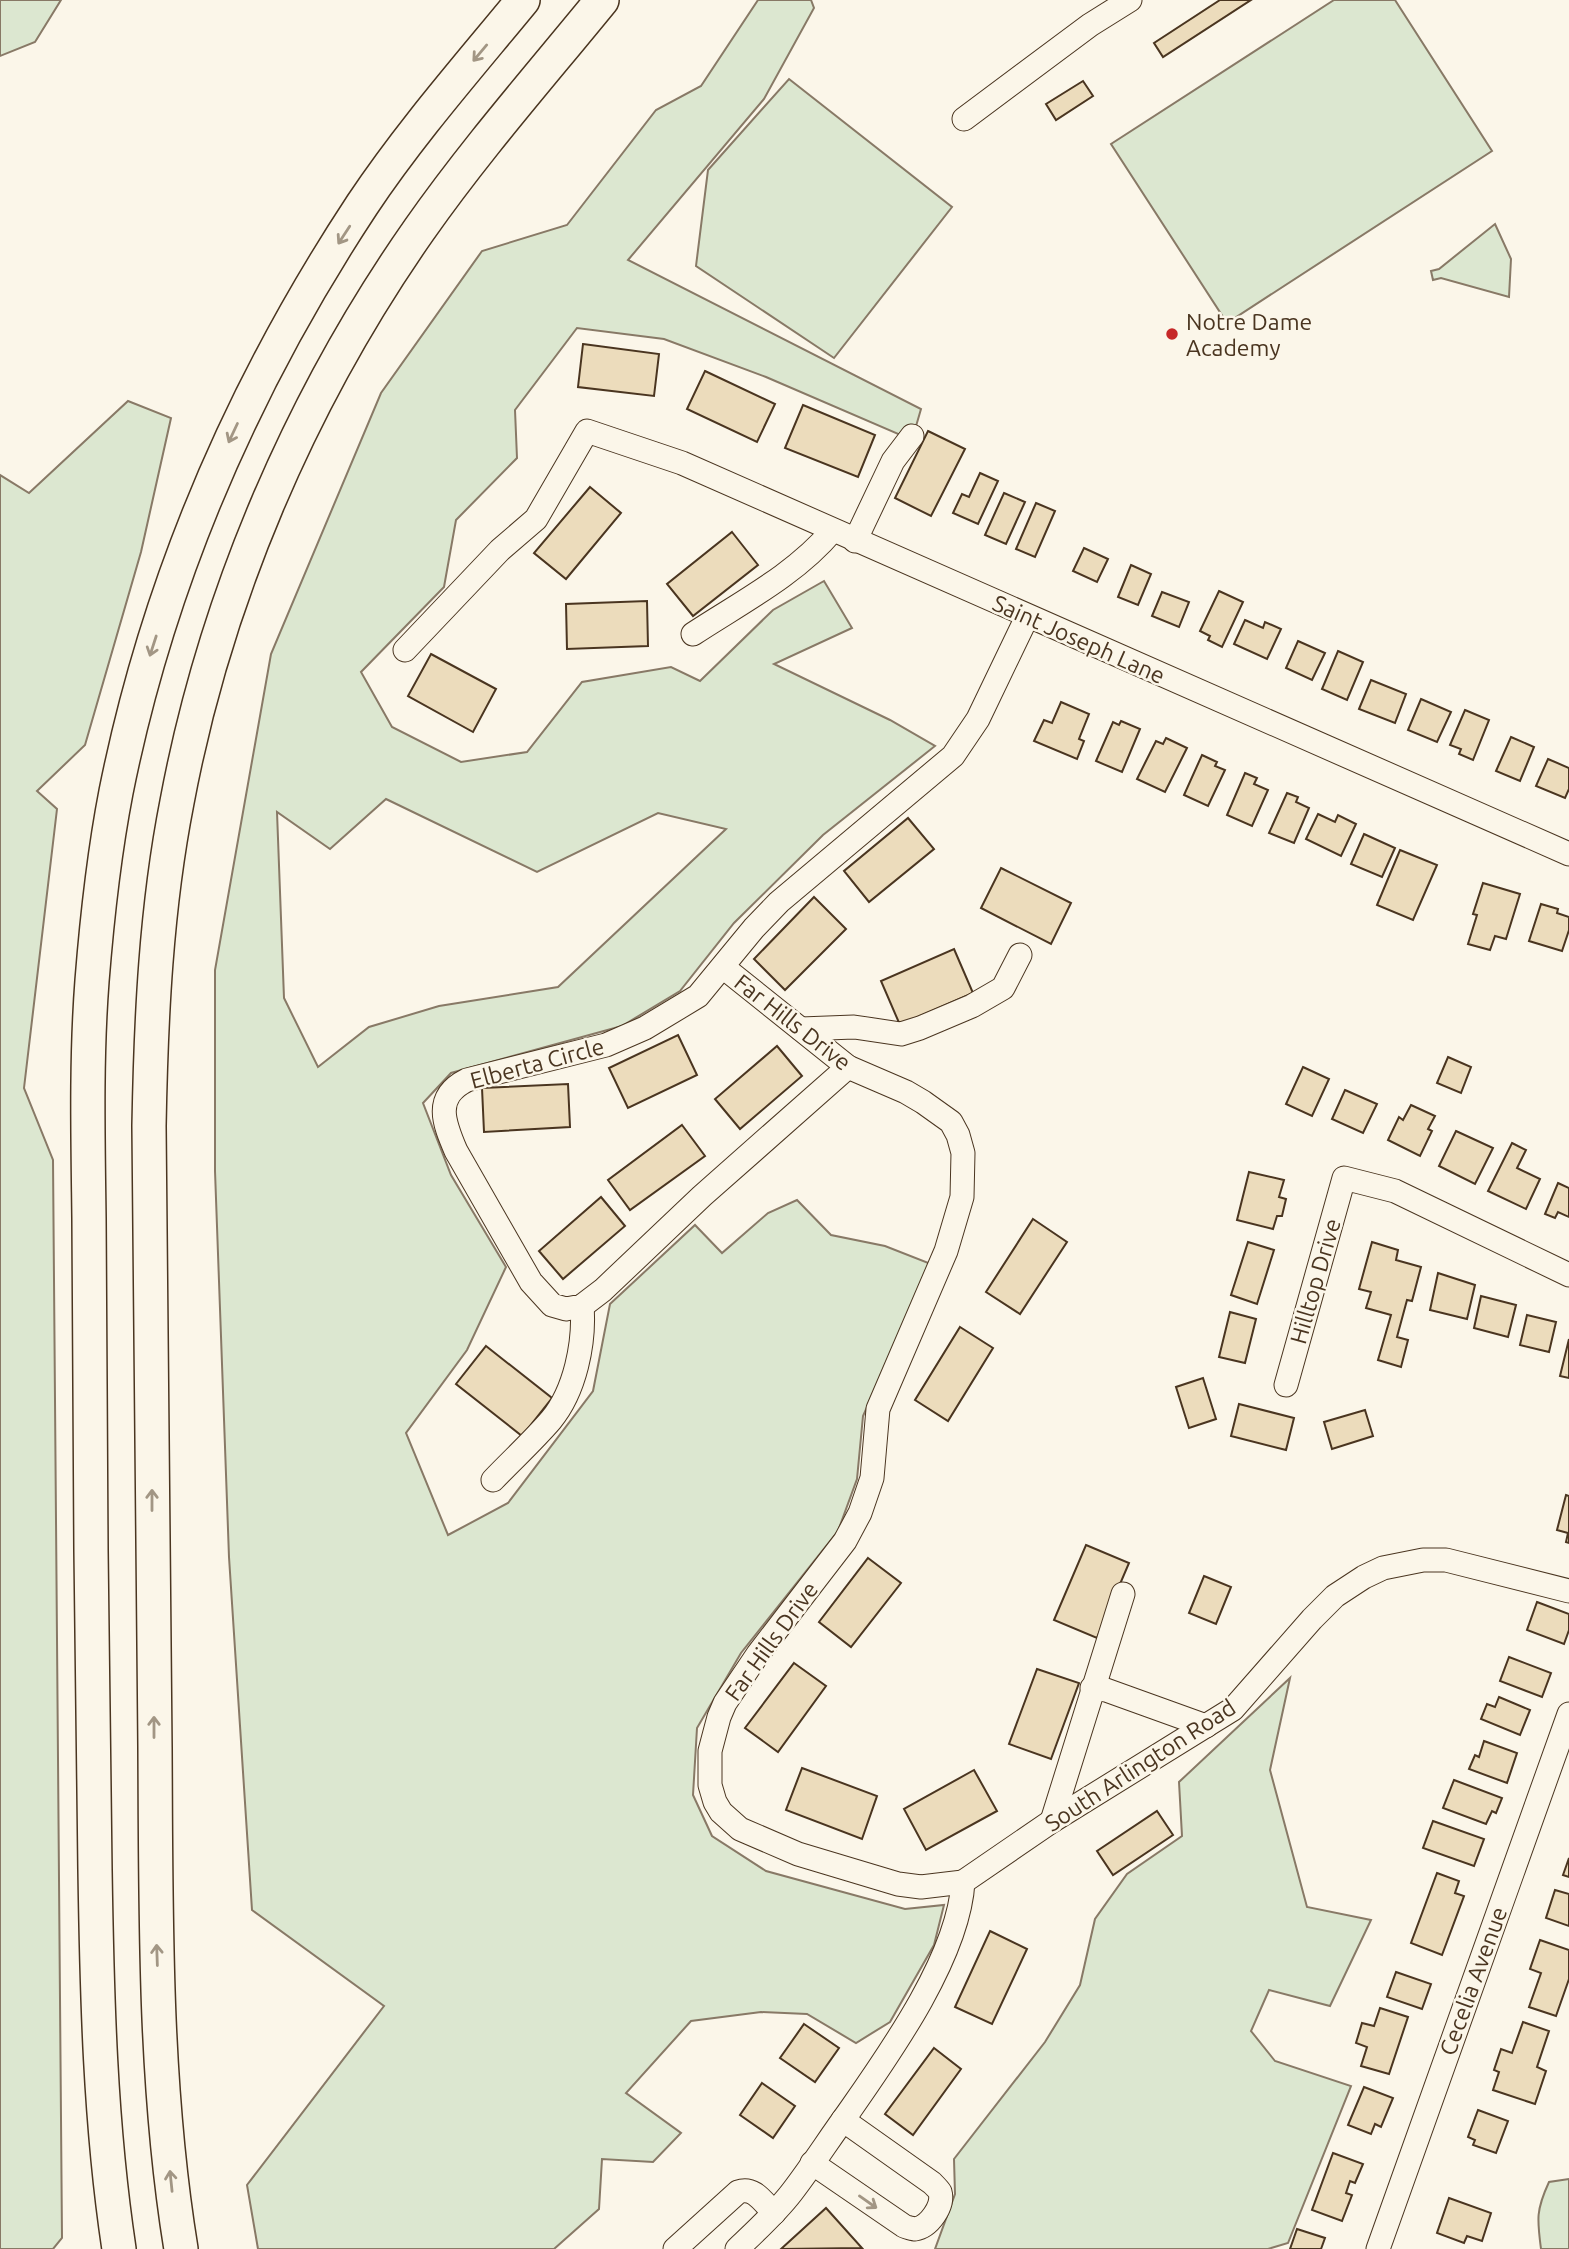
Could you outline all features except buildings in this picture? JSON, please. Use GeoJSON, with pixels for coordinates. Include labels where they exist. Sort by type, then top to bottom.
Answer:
{"type":"FeatureCollection","features":[{"type":"Feature","properties":{"kind":"highway"},"geometry":{"type":"LineString","coordinates":[[119,2249],[103,2114],[97,2021],[88,1156],[92,984],[116,791],[144,674],[179,566],[219,465],[249,399],[301,302],[365,201],[442,98],[523,0]]}},
{"type":"Feature","properties":{"kind":"highway"},"geometry":{"type":"LineString","coordinates":[[181,2249],[163,2100],[156,1923],[149,1126],[152,1004],[161,907],[177,802],[201,697],[233,594],[275,488],[321,392],[375,297],[418,231],[461,173],[602,0]]}},
{"type":"Feature","properties":{"kind":"street"},"geometry":{"type":"LineString","coordinates":[[964,119],[1090,25],[1130,0]]}},
{"type":"Feature","properties":{"kind":"street","name":"Saint Joseph Lane"},"geometry":{"type":"LineString","coordinates":[[405,650],[500,550],[536,519],[587,431],[682,463],[1569,854]]}},
{"type":"Feature","properties":{"kind":"street"},"geometry":{"type":"LineString","coordinates":[[855,541],[893,461],[912,436]]}},
{"type":"Feature","properties":{"kind":"street"},"geometry":{"type":"LineString","coordinates":[[693,634],[789,570],[818,547],[832,531]]}},
{"type":"Feature","properties":{"kind":"street","name":"Elberta Circle"},"geometry":{"type":"LineString","coordinates":[[582,1306],[566,1309],[552,1305],[531,1282],[456,1151],[443,1114],[444,1102],[457,1085],[467,1080],[606,1045],[645,1028],[698,996],[779,902],[953,756],[978,719],[1027,617]]}},
{"type":"Feature","properties":{"kind":"street"},"geometry":{"type":"LineString","coordinates":[[801,1029],[854,1027],[901,1034],[920,1028],[972,1006],[1003,988],[1020,955]]}},
{"type":"Feature","properties":{"kind":"street","name":"Far Hills Drive"},"geometry":{"type":"LineString","coordinates":[[723,967],[848,1067],[906,1092],[951,1122],[963,1153],[962,1197],[946,1251],[878,1409],[872,1478],[860,1513],[845,1541],[758,1654],[725,1703],[710,1751],[710,1785],[720,1812],[740,1829],[798,1854],[898,1884],[920,1887],[963,1882]]}},
{"type":"Feature","properties":{"kind":"street"},"geometry":{"type":"LineString","coordinates":[[494,1479],[552,1419],[562,1402],[574,1373],[584,1328],[582,1306],[603,1290],[702,1196],[848,1067]]}},
{"type":"Feature","properties":{"kind":"street","name":"Hilltop Drive"},"geometry":{"type":"LineString","coordinates":[[1286,1385],[1344,1178],[1395,1191],[1569,1275]]}},
{"type":"Feature","properties":{"kind":"street","name":"South Arlington Road"},"geometry":{"type":"LineString","coordinates":[[963,1882],[1052,1821],[1233,1709],[1335,1596],[1364,1577],[1383,1568],[1423,1560],[1447,1560],[1569,1591]]}},
{"type":"Feature","properties":{"kind":"street"},"geometry":{"type":"LineString","coordinates":[[1052,1821],[1123,1594]]}},
{"type":"Feature","properties":{"kind":"street"},"geometry":{"type":"LineString","coordinates":[[1092,1688],[1106,1690],[1206,1726]]}},
{"type":"Feature","properties":{"kind":"street","name":"Cecelia Avenue"},"geometry":{"type":"LineString","coordinates":[[1378,2249],[1569,1714]]}},
{"type":"Feature","properties":{"kind":"street"},"geometry":{"type":"LineString","coordinates":[[737,2249],[774,2213],[888,2055],[916,2008],[949,1941],[962,1903],[963,1882]]}},
{"type":"Feature","properties":{"kind":"street"},"geometry":{"type":"LineString","coordinates":[[812,2163],[904,2226],[915,2229],[926,2224],[936,2213],[940,2202],[939,2191],[932,2183],[843,2120]]}},
{"type":"Feature","properties":{"kind":"street"},"geometry":{"type":"LineString","coordinates":[[675,2249],[738,2192],[745,2189],[752,2191],[774,2213]]}},
{"type":"Feature","properties":{"kind":"green space"},"geometry":{"type":"Polygon","coordinates":[[[0,0],[61,0],[35,42],[0,56],[0,0]]]}},
{"type":"Feature","properties":{"kind":"green space"},"geometry":{"type":"Polygon","coordinates":[[[758,0],[811,0],[814,8],[764,99],[628,260],[921,409],[912,440],[766,377],[664,339],[577,328],[515,410],[517,458],[456,520],[444,587],[361,672],[392,727],[461,762],[527,752],[582,682],[671,667],[700,681],[773,610],[824,581],[852,628],[774,664],[890,720],[935,746],[823,835],[734,923],[680,991],[622,1026],[451,1073],[423,1103],[451,1175],[506,1267],[467,1350],[406,1433],[448,1535],[508,1503],[593,1391],[610,1304],[695,1225],[722,1253],[768,1213],[797,1200],[831,1235],[885,1246],[931,1264],[863,1416],[857,1479],[838,1531],[741,1653],[697,1728],[693,1795],[712,1836],[766,1871],[905,1909],[944,1905],[934,1945],[890,2022],[856,2043],[807,2014],[761,2012],[691,2021],[626,2093],[681,2133],[653,2162],[602,2159],[599,2209],[554,2249],[258,2249],[247,2185],[384,2006],[252,1910],[229,1557],[215,1171],[215,970],[271,654],[381,393],[482,251],[567,225],[656,110],[701,86],[758,0]],[[386,799],[330,849],[277,812],[284,998],[318,1067],[369,1027],[439,1006],[558,987],[726,829],[658,813],[537,872],[386,799]]]}},
{"type":"Feature","properties":{"kind":"green space"},"geometry":{"type":"Polygon","coordinates":[[[1334,0],[1395,0],[1492,151],[1227,323],[1111,144],[1334,0]]]}},
{"type":"Feature","properties":{"kind":"green space"},"geometry":{"type":"Polygon","coordinates":[[[789,79],[952,207],[834,358],[696,266],[708,170],[789,79]]]}},
{"type":"Feature","properties":{"kind":"green space"},"geometry":{"type":"Polygon","coordinates":[[[1495,224],[1511,259],[1509,297],[1441,278],[1433,280],[1431,271],[1439,269],[1495,224]]]}},
{"type":"Feature","properties":{"kind":"green space"},"geometry":{"type":"Polygon","coordinates":[[[128,401],[171,418],[141,552],[85,745],[37,791],[57,809],[24,1088],[53,1160],[62,2238],[53,2249],[0,2249],[0,475],[29,493],[128,401]]]}},
{"type":"Feature","properties":{"kind":"green space"},"geometry":{"type":"Polygon","coordinates":[[[1290,1678],[1270,1770],[1307,1907],[1371,1920],[1330,2006],[1269,1990],[1251,2031],[1275,2061],[1351,2086],[1288,2243],[1268,2249],[935,2249],[955,2194],[954,2159],[1045,2042],[1080,1985],[1095,1919],[1127,1874],[1182,1836],[1179,1782],[1290,1678]]]}},
{"type":"Feature","properties":{"kind":"green space"},"geometry":{"type":"Polygon","coordinates":[[[1569,2179],[1569,2249],[1541,2249],[1539,2215],[1549,2182],[1569,2179]]]}},
{"type":"Feature","properties":{"kind":"place","name":"Notre Dame Academy"},"geometry":{"type":"Point","coordinates":[1172,334]}}]}
